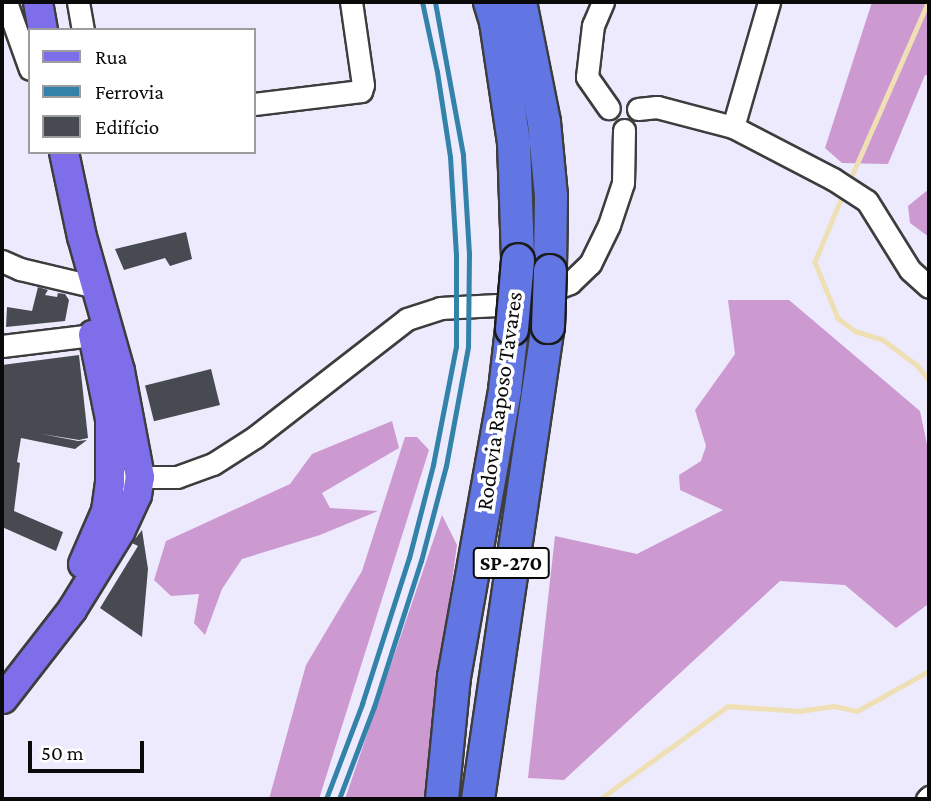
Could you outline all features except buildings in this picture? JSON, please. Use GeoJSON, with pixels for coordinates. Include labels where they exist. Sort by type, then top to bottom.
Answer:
{"type":"FeatureCollection","features":[{"type":"Feature","properties":{"kind":"highway","name":"Rodovia Raposo Tavares"},"geometry":{"type":"LineString","coordinates":[[442,799],[454,677],[505,390],[518,260],[514,143],[496,22],[490,2]]}},
{"type":"Feature","properties":{"kind":"highway","name":"Rodovia Raposo Tavares"},"geometry":{"type":"LineString","coordinates":[[478,799],[548,327],[551,196],[544,122],[520,2]]}},
{"type":"Feature","properties":{"kind":"main road"},"geometry":{"type":"LineString","coordinates":[[38,2],[43,28]]}},
{"type":"Feature","properties":{"kind":"main road"},"geometry":{"type":"LineString","coordinates":[[2,700],[65,622],[120,532],[137,495],[140,477],[120,371],[98,295],[64,154]]}},
{"type":"Feature","properties":{"kind":"main road"},"geometry":{"type":"LineString","coordinates":[[2,700],[79,572],[106,511],[110,483],[110,419],[93,335],[98,295]]}},
{"type":"Feature","properties":{"kind":"street"},"geometry":{"type":"LineString","coordinates":[[6,2],[28,63]]}},
{"type":"Feature","properties":{"kind":"street"},"geometry":{"type":"LineString","coordinates":[[78,2],[83,28]]}},
{"type":"Feature","properties":{"kind":"street"},"geometry":{"type":"LineString","coordinates":[[256,104],[361,91],[363,85],[351,2]]}},
{"type":"Feature","properties":{"kind":"street"},"geometry":{"type":"LineString","coordinates":[[733,127],[769,2]]}},
{"type":"Feature","properties":{"kind":"street"},"geometry":{"type":"LineString","coordinates":[[602,3],[593,25],[587,77],[610,108],[610,122],[624,130]]}},
{"type":"Feature","properties":{"kind":"street"},"geometry":{"type":"LineString","coordinates":[[610,108],[616,101],[625,99],[638,108],[657,107],[733,127],[834,179],[859,195],[874,210],[910,270],[929,287]]}},
{"type":"Feature","properties":{"kind":"street"},"geometry":{"type":"LineString","coordinates":[[624,130],[636,124],[638,108]]}},
{"type":"Feature","properties":{"kind":"street"},"geometry":{"type":"LineString","coordinates":[[110,483],[140,477],[177,477],[213,464],[298,405],[407,319],[440,308],[517,304],[570,283],[590,264],[609,225],[623,183],[624,130]]}},
{"type":"Feature","properties":{"kind":"street"},"geometry":{"type":"LineString","coordinates":[[2,261],[98,295]]}},
{"type":"Feature","properties":{"kind":"street"},"geometry":{"type":"LineString","coordinates":[[2,346],[93,335]]}},
{"type":"Feature","properties":{"kind":"shaded area"},"geometry":{"type":"Polygon","coordinates":[[[872,2],[929,2],[929,76],[925,75],[888,164],[842,163],[825,148],[872,2]]]}},
{"type":"Feature","properties":{"kind":"shaded area"},"geometry":{"type":"Polygon","coordinates":[[[929,189],[929,237],[910,223],[908,206],[929,189]]]}},
{"type":"Feature","properties":{"kind":"shaded area"},"geometry":{"type":"Polygon","coordinates":[[[728,300],[789,300],[920,411],[929,454],[927,605],[896,628],[845,585],[780,581],[564,780],[528,778],[555,536],[637,554],[723,510],[680,490],[679,475],[701,461],[706,446],[695,410],[735,354],[728,300]]]}},
{"type":"Feature","properties":{"kind":"shaded area"},"geometry":{"type":"Polygon","coordinates":[[[392,421],[399,448],[322,493],[330,508],[378,511],[320,535],[242,559],[222,589],[205,635],[194,623],[199,594],[171,596],[154,580],[166,541],[290,484],[312,454],[392,421]]]}},
{"type":"Feature","properties":{"kind":"shaded area"},"geometry":{"type":"Polygon","coordinates":[[[405,437],[417,437],[429,450],[319,799],[269,799],[306,665],[362,571],[405,437]]]}},
{"type":"Feature","properties":{"kind":"shaded area"},"geometry":{"type":"Polygon","coordinates":[[[442,515],[457,545],[434,711],[426,799],[345,799],[442,515]]]}},
{"type":"Feature","properties":{"kind":"waterway"},"geometry":{"type":"LineString","coordinates":[[849,182],[928,2]]}},
{"type":"Feature","properties":{"kind":"waterway"},"geometry":{"type":"LineString","coordinates":[[844,193],[815,262],[838,318],[855,331],[882,339],[917,365],[929,380]]}},
{"type":"Feature","properties":{"kind":"waterway"},"geometry":{"type":"LineString","coordinates":[[600,799],[728,706],[799,711],[834,706],[857,711],[929,671]]}},
{"type":"Feature","properties":{"kind":"railway"},"geometry":{"type":"LineString","coordinates":[[326,799],[362,704],[409,558],[433,465],[456,347],[456,255],[450,157],[437,72],[422,2]]}},
{"type":"Feature","properties":{"kind":"railway"},"geometry":{"type":"LineString","coordinates":[[339,799],[374,707],[421,561],[446,466],[468,347],[469,254],[463,155],[435,2]]}}]}
